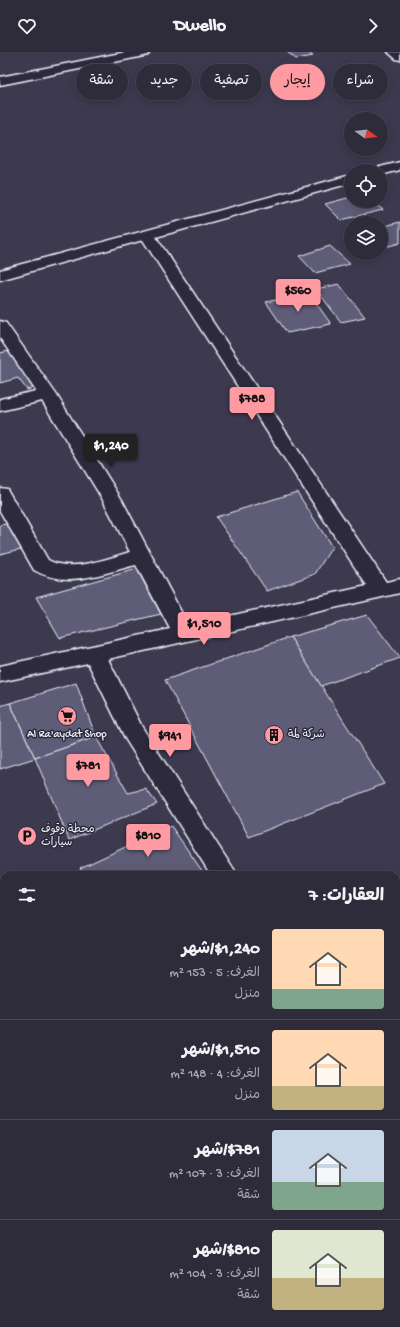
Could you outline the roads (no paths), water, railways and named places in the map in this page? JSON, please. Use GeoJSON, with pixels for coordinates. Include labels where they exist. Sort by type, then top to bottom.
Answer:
{"type":"FeatureCollection","features":[{"type":"Feature","properties":{"kind":"street"},"geometry":{"type":"LineString","coordinates":[[0,81],[144,52]]}},
{"type":"Feature","properties":{"kind":"street"},"geometry":{"type":"LineString","coordinates":[[394,52],[400,56]]}},
{"type":"Feature","properties":{"kind":"street"},"geometry":{"type":"LineString","coordinates":[[388,169],[400,166]]}},
{"type":"Feature","properties":{"kind":"street"},"geometry":{"type":"LineString","coordinates":[[0,275],[148,236],[344,181]]}},
{"type":"Feature","properties":{"kind":"street"},"geometry":{"type":"LineString","coordinates":[[0,674],[391,588],[148,236]]}},
{"type":"Feature","properties":{"kind":"street"},"geometry":{"type":"LineString","coordinates":[[0,326],[47,394],[112,500],[183,634]]}},
{"type":"Feature","properties":{"kind":"street"},"geometry":{"type":"LineString","coordinates":[[0,405],[47,394]]}},
{"type":"Feature","properties":{"kind":"street"},"geometry":{"type":"LineString","coordinates":[[0,494],[41,565],[51,571],[63,573],[78,571],[142,556]]}},
{"type":"Feature","properties":{"kind":"street"},"geometry":{"type":"LineString","coordinates":[[94,653],[134,733],[222,871]]}},
{"type":"Feature","properties":{"kind":"place","name":"Al Ra'aydat Shop"},"geometry":{"type":"Point","coordinates":[67,716]}},
{"type":"Feature","properties":{"kind":"place","name":"شركة لمة"},"geometry":{"type":"Point","coordinates":[274,735]}},
{"type":"Feature","properties":{"kind":"place","name":"محطة وقوف سيارات"},"geometry":{"type":"Point","coordinates":[27,836]}}]}
